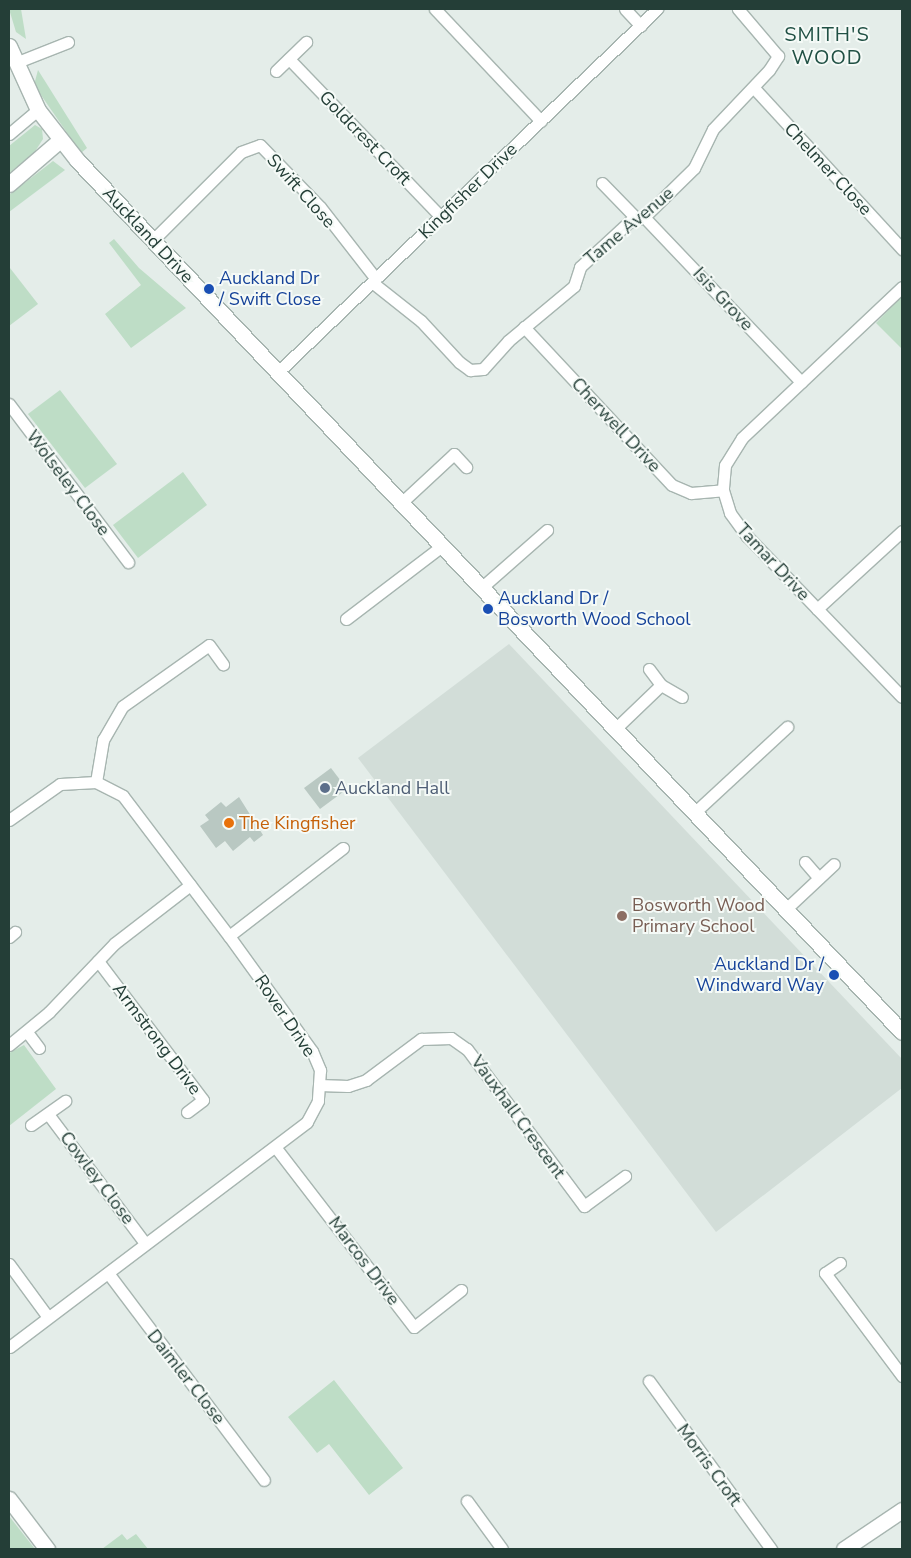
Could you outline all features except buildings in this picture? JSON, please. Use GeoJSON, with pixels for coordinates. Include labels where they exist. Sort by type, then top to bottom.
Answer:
{"type":"FeatureCollection","features":[{"type":"Feature","properties":{"kind":"street"},"geometry":{"type":"LineString","coordinates":[[435,9],[541,121]]}},
{"type":"Feature","properties":{"kind":"street"},"geometry":{"type":"LineString","coordinates":[[625,9],[641,26]]}},
{"type":"Feature","properties":{"kind":"street","name":"Kingfisher Drive"},"geometry":{"type":"LineString","coordinates":[[278,372],[658,9]]}},
{"type":"Feature","properties":{"kind":"street","name":"Tame Avenue"},"geometry":{"type":"LineString","coordinates":[[374,281],[421,321],[470,370],[483,369],[524,327],[574,286],[580,267],[641,218],[694,168],[714,129],[754,88],[778,56],[738,9]]}},
{"type":"Feature","properties":{"kind":"street"},"geometry":{"type":"LineString","coordinates":[[15,63],[68,42]]}},
{"type":"Feature","properties":{"kind":"street"},"geometry":{"type":"LineString","coordinates":[[276,72],[306,42]]}},
{"type":"Feature","properties":{"kind":"street","name":"Auckland Drive"},"geometry":{"type":"LineString","coordinates":[[9,46],[15,63],[38,110],[60,140],[401,503],[443,545],[614,730],[786,908],[902,1032]]}},
{"type":"Feature","properties":{"kind":"street","name":"Goldcrest Croft"},"geometry":{"type":"LineString","coordinates":[[289,59],[441,217]]}},
{"type":"Feature","properties":{"kind":"street","name":"Chelmer Close"},"geometry":{"type":"LineString","coordinates":[[754,88],[902,249]]}},
{"type":"Feature","properties":{"kind":"street"},"geometry":{"type":"LineString","coordinates":[[9,134],[38,110]]}},
{"type":"Feature","properties":{"kind":"street"},"geometry":{"type":"LineString","coordinates":[[9,184],[60,140]]}},
{"type":"Feature","properties":{"kind":"street","name":"Swift Close"},"geometry":{"type":"LineString","coordinates":[[153,240],[241,152],[260,145],[320,207],[374,281]]}},
{"type":"Feature","properties":{"kind":"street","name":"Isis Grove"},"geometry":{"type":"LineString","coordinates":[[602,184],[641,218],[801,382]]}},
{"type":"Feature","properties":{"kind":"street","name":"Tamar Drive"},"geometry":{"type":"LineString","coordinates":[[902,287],[801,382],[730,454],[723,490],[730,513],[747,536],[902,697]]}},
{"type":"Feature","properties":{"kind":"street","name":"Cherwell Drive"},"geometry":{"type":"LineString","coordinates":[[524,327],[672,485],[691,493],[723,490]]}},
{"type":"Feature","properties":{"kind":"street","name":"Wolseley Close"},"geometry":{"type":"LineString","coordinates":[[9,404],[128,562]]}},
{"type":"Feature","properties":{"kind":"street"},"geometry":{"type":"LineString","coordinates":[[401,503],[454,454],[466,467]]}},
{"type":"Feature","properties":{"kind":"street"},"geometry":{"type":"LineString","coordinates":[[481,588],[547,530]]}},
{"type":"Feature","properties":{"kind":"street"},"geometry":{"type":"LineString","coordinates":[[817,609],[902,532]]}},
{"type":"Feature","properties":{"kind":"street"},"geometry":{"type":"LineString","coordinates":[[346,619],[443,545]]}},
{"type":"Feature","properties":{"kind":"street"},"geometry":{"type":"LineString","coordinates":[[9,820],[48,789],[96,782],[103,740],[123,706],[209,645],[223,664]]}},
{"type":"Feature","properties":{"kind":"street"},"geometry":{"type":"LineString","coordinates":[[649,669],[661,685],[682,697]]}},
{"type":"Feature","properties":{"kind":"street"},"geometry":{"type":"LineString","coordinates":[[614,730],[661,685]]}},
{"type":"Feature","properties":{"kind":"street"},"geometry":{"type":"LineString","coordinates":[[694,813],[787,727]]}},
{"type":"Feature","properties":{"kind":"street","name":"Rover Drive"},"geometry":{"type":"LineString","coordinates":[[9,1347],[145,1243],[276,1148],[307,1122],[319,1085],[320,1070],[312,1051],[229,936],[122,796],[96,782]]}},
{"type":"Feature","properties":{"kind":"street"},"geometry":{"type":"LineString","coordinates":[[229,936],[343,848]]}},
{"type":"Feature","properties":{"kind":"street"},"geometry":{"type":"LineString","coordinates":[[805,862],[819,878]]}},
{"type":"Feature","properties":{"kind":"street"},"geometry":{"type":"LineString","coordinates":[[786,908],[834,864]]}},
{"type":"Feature","properties":{"kind":"street"},"geometry":{"type":"LineString","coordinates":[[9,1045],[27,1032],[98,961],[190,886]]}},
{"type":"Feature","properties":{"kind":"street","name":"Armstrong Drive"},"geometry":{"type":"LineString","coordinates":[[98,961],[203,1100],[187,1112]]}},
{"type":"Feature","properties":{"kind":"street"},"geometry":{"type":"LineString","coordinates":[[27,1032],[39,1048]]}},
{"type":"Feature","properties":{"kind":"street","name":"Vauxhall Crescent"},"geometry":{"type":"LineString","coordinates":[[319,1085],[348,1086],[366,1080],[421,1039],[451,1038],[467,1049],[584,1206],[624,1176]]}},
{"type":"Feature","properties":{"kind":"street","name":"Cowley Close"},"geometry":{"type":"LineString","coordinates":[[31,1125],[65,1101]]}},
{"type":"Feature","properties":{"kind":"street","name":"Cowley Close"},"geometry":{"type":"LineString","coordinates":[[48,1114],[145,1243]]}},
{"type":"Feature","properties":{"kind":"street","name":"Marcos Drive"},"geometry":{"type":"LineString","coordinates":[[276,1148],[414,1327],[461,1290]]}},
{"type":"Feature","properties":{"kind":"street"},"geometry":{"type":"LineString","coordinates":[[840,1263],[825,1273],[902,1376]]}},
{"type":"Feature","properties":{"kind":"street"},"geometry":{"type":"LineString","coordinates":[[9,1264],[48,1317]]}},
{"type":"Feature","properties":{"kind":"street","name":"Daimler Close"},"geometry":{"type":"LineString","coordinates":[[108,1273],[264,1480]]}},
{"type":"Feature","properties":{"kind":"street","name":"Morris Croft"},"geometry":{"type":"LineString","coordinates":[[649,1381],[771,1549]]}},
{"type":"Feature","properties":{"kind":"street"},"geometry":{"type":"LineString","coordinates":[[9,1499],[48,1549]]}},
{"type":"Feature","properties":{"kind":"street"},"geometry":{"type":"LineString","coordinates":[[467,1501],[502,1549]]}},
{"type":"Feature","properties":{"kind":"street"},"geometry":{"type":"LineString","coordinates":[[844,1549],[902,1510]]}},
{"type":"Feature","properties":{"kind":"shaded area","name":"Bosworth Wood Primary School"},"geometry":{"type":"Polygon","coordinates":[[[509,644],[902,1059],[902,1088],[716,1232],[358,758],[509,644]]]}},
{"type":"Feature","properties":{"kind":"green space"},"geometry":{"type":"Polygon","coordinates":[[[9,9],[21,9],[26,39],[16,32],[9,9]]]}},
{"type":"Feature","properties":{"kind":"green space"},"geometry":{"type":"Polygon","coordinates":[[[38,70],[87,148],[81,153],[34,85],[38,70]]]}},
{"type":"Feature","properties":{"kind":"green space"},"geometry":{"type":"Polygon","coordinates":[[[35,125],[42,129],[43,139],[34,153],[9,173],[9,146],[35,125]]]}},
{"type":"Feature","properties":{"kind":"green space"},"geometry":{"type":"Polygon","coordinates":[[[53,161],[65,170],[9,212],[9,195],[53,161]]]}},
{"type":"Feature","properties":{"kind":"green space"},"geometry":{"type":"Polygon","coordinates":[[[114,239],[139,268],[186,308],[131,348],[105,314],[141,285],[109,243],[114,239]]]}},
{"type":"Feature","properties":{"kind":"green space"},"geometry":{"type":"Polygon","coordinates":[[[9,269],[38,304],[9,326],[9,269]]]}},
{"type":"Feature","properties":{"kind":"green space"},"geometry":{"type":"Polygon","coordinates":[[[902,296],[902,349],[876,323],[902,296]]]}},
{"type":"Feature","properties":{"kind":"green space"},"geometry":{"type":"Polygon","coordinates":[[[60,390],[117,464],[85,488],[28,414],[60,390]]]}},
{"type":"Feature","properties":{"kind":"green space"},"geometry":{"type":"Polygon","coordinates":[[[183,472],[207,505],[138,558],[113,525],[183,472]]]}},
{"type":"Feature","properties":{"kind":"green space"},"geometry":{"type":"Polygon","coordinates":[[[24,1045],[56,1089],[9,1126],[9,1053],[24,1045]]]}},
{"type":"Feature","properties":{"kind":"green space"},"geometry":{"type":"Polygon","coordinates":[[[334,1380],[403,1468],[369,1495],[329,1444],[317,1453],[288,1417],[334,1380]]]}},
{"type":"Feature","properties":{"kind":"green space"},"geometry":{"type":"Polygon","coordinates":[[[9,1516],[35,1549],[9,1549],[9,1516]]]}},
{"type":"Feature","properties":{"kind":"green space"},"geometry":{"type":"Polygon","coordinates":[[[122,1534],[127,1540],[136,1534],[148,1549],[102,1549],[122,1534]]]}},
{"type":"Feature","properties":{"kind":"place","name":"Auckland Dr / Swift Close"},"geometry":{"type":"Point","coordinates":[209,289]}},
{"type":"Feature","properties":{"kind":"place","name":"Auckland Dr / Bosworth Wood School"},"geometry":{"type":"Point","coordinates":[488,609]}},
{"type":"Feature","properties":{"kind":"place","name":"Auckland Hall"},"geometry":{"type":"Point","coordinates":[325,788]}},
{"type":"Feature","properties":{"kind":"place","name":"The Kingfisher"},"geometry":{"type":"Point","coordinates":[229,823]}},
{"type":"Feature","properties":{"kind":"place","name":"Bosworth Wood Primary School"},"geometry":{"type":"Point","coordinates":[622,916]}},
{"type":"Feature","properties":{"kind":"place","name":"Auckland Dr / Windward Way"},"geometry":{"type":"Point","coordinates":[834,975]}},
{"type":"Feature","properties":{"kind":"district","name":"SMITH'S WOOD"},"geometry":{"type":"Point","coordinates":[827,46]}}]}
